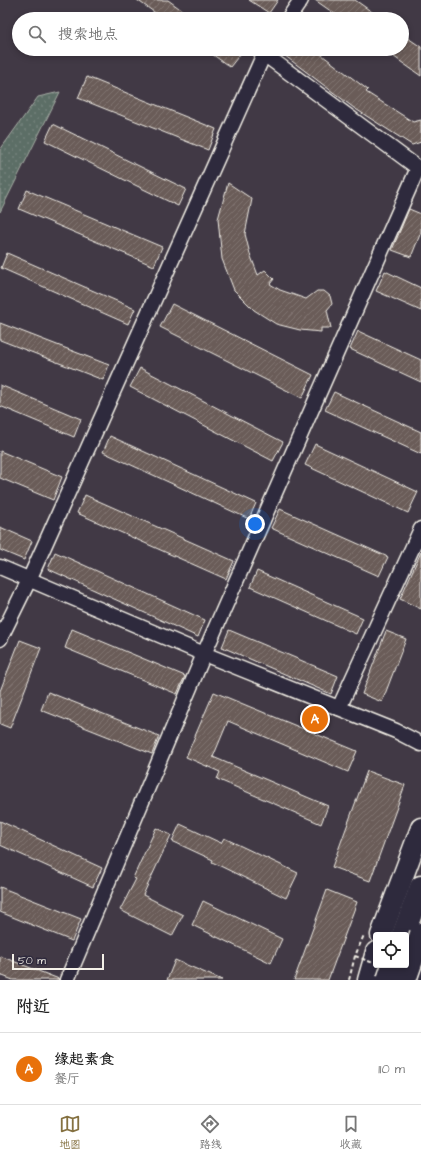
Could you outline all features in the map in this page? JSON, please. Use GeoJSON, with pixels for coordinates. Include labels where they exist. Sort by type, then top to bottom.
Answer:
{"type":"FeatureCollection","features":[{"type":"Feature","properties":{"kind":"highway"},"geometry":{"type":"LineString","coordinates":[[404,932],[421,887]]}},
{"type":"Feature","properties":{"kind":"highway"},"geometry":{"type":"LineString","coordinates":[[405,980],[421,934]]}},
{"type":"Feature","properties":{"kind":"highway"},"geometry":{"type":"LineString","coordinates":[[388,980],[392,968]]}},
{"type":"Feature","properties":{"kind":"main road"},"geometry":{"type":"LineString","coordinates":[[373,932],[421,828]]}},
{"type":"Feature","properties":{"kind":"main road"},"geometry":{"type":"LineString","coordinates":[[368,980],[373,962]]}},
{"type":"Feature","properties":{"kind":"street"},"geometry":{"type":"LineString","coordinates":[[293,12],[301,0]]}},
{"type":"Feature","properties":{"kind":"street"},"geometry":{"type":"LineString","coordinates":[[0,639],[29,580],[263,56]]}},
{"type":"Feature","properties":{"kind":"street"},"geometry":{"type":"LineString","coordinates":[[67,980],[204,654],[420,168],[272,56]]}},
{"type":"Feature","properties":{"kind":"street"},"geometry":{"type":"LineString","coordinates":[[339,708],[421,529]]}},
{"type":"Feature","properties":{"kind":"street"},"geometry":{"type":"LineString","coordinates":[[0,567],[204,654],[396,731],[421,744]]}},
{"type":"Feature","properties":{"kind":"path"},"geometry":{"type":"LineString","coordinates":[[349,980],[355,956],[373,933]]}},
{"type":"Feature","properties":{"kind":"path"},"geometry":{"type":"LineString","coordinates":[[355,956],[373,963]]}},
{"type":"Feature","properties":{"kind":"green space"},"geometry":{"type":"Polygon","coordinates":[[[60,92],[0,212],[0,150],[38,97],[60,92]]]}},
{"type":"Feature","properties":{"kind":"building"},"geometry":{"type":"Polygon","coordinates":[[[137,0],[168,0],[184,12],[154,12],[137,0]]]}},
{"type":"Feature","properties":{"kind":"building"},"geometry":{"type":"Polygon","coordinates":[[[249,0],[278,0],[270,12],[249,0]]]}},
{"type":"Feature","properties":{"kind":"building"},"geometry":{"type":"Polygon","coordinates":[[[315,0],[355,0],[372,12],[332,12],[315,0]]]}},
{"type":"Feature","properties":{"kind":"building"},"geometry":{"type":"Polygon","coordinates":[[[409,39],[421,47],[421,76],[393,56],[409,56],[409,39]]]}},
{"type":"Feature","properties":{"kind":"building"},"geometry":{"type":"Polygon","coordinates":[[[215,56],[239,56],[230,67],[215,56]]]}},
{"type":"Feature","properties":{"kind":"building"},"geometry":{"type":"Polygon","coordinates":[[[285,56],[323,56],[368,90],[366,92],[413,122],[421,120],[421,142],[412,145],[354,108],[285,56]]]}},
{"type":"Feature","properties":{"kind":"building"},"geometry":{"type":"Polygon","coordinates":[[[87,77],[216,129],[208,150],[78,98],[87,77]]]}},
{"type":"Feature","properties":{"kind":"building"},"geometry":{"type":"Polygon","coordinates":[[[53,124],[186,189],[178,206],[45,141],[53,124]]]}},
{"type":"Feature","properties":{"kind":"building"},"geometry":{"type":"Polygon","coordinates":[[[228,183],[252,199],[245,234],[250,254],[258,275],[265,270],[274,279],[270,284],[280,290],[306,299],[317,291],[324,291],[330,296],[332,304],[327,310],[331,328],[321,328],[321,332],[300,330],[276,324],[254,310],[234,290],[222,259],[218,219],[228,183]]]}},
{"type":"Feature","properties":{"kind":"building"},"geometry":{"type":"Polygon","coordinates":[[[27,190],[162,247],[154,266],[19,209],[27,190]]]}},
{"type":"Feature","properties":{"kind":"building"},"geometry":{"type":"Polygon","coordinates":[[[409,209],[421,214],[421,232],[411,257],[392,250],[409,209]]]}},
{"type":"Feature","properties":{"kind":"building"},"geometry":{"type":"Polygon","coordinates":[[[7,253],[135,309],[128,324],[1,268],[7,253]]]}},
{"type":"Feature","properties":{"kind":"building"},"geometry":{"type":"Polygon","coordinates":[[[385,271],[421,288],[421,311],[376,291],[385,271]]]}},
{"type":"Feature","properties":{"kind":"building"},"geometry":{"type":"Polygon","coordinates":[[[172,304],[313,375],[302,398],[160,327],[172,304]]]}},
{"type":"Feature","properties":{"kind":"building"},"geometry":{"type":"Polygon","coordinates":[[[0,323],[109,365],[103,380],[0,340],[0,323]]]}},
{"type":"Feature","properties":{"kind":"building"},"geometry":{"type":"Polygon","coordinates":[[[358,331],[421,360],[421,382],[350,349],[358,331]]]}},
{"type":"Feature","properties":{"kind":"building"},"geometry":{"type":"Polygon","coordinates":[[[140,368],[283,442],[273,461],[130,387],[140,368]]]}},
{"type":"Feature","properties":{"kind":"building"},"geometry":{"type":"Polygon","coordinates":[[[0,385],[81,419],[74,437],[0,406],[0,385]]]}},
{"type":"Feature","properties":{"kind":"building"},"geometry":{"type":"Polygon","coordinates":[[[334,392],[421,432],[421,454],[325,410],[334,392]]]}},
{"type":"Feature","properties":{"kind":"building"},"geometry":{"type":"Polygon","coordinates":[[[110,436],[256,503],[249,519],[103,452],[110,436]]]}},
{"type":"Feature","properties":{"kind":"building"},"geometry":{"type":"Polygon","coordinates":[[[315,444],[418,492],[408,513],[305,465],[315,444]]]}},
{"type":"Feature","properties":{"kind":"building"},"geometry":{"type":"Polygon","coordinates":[[[0,451],[62,477],[53,500],[0,478],[0,451]]]}},
{"type":"Feature","properties":{"kind":"building"},"geometry":{"type":"Polygon","coordinates":[[[85,495],[234,561],[226,579],[77,513],[85,495]]]}},
{"type":"Feature","properties":{"kind":"building"},"geometry":{"type":"Polygon","coordinates":[[[280,509],[388,557],[379,576],[271,528],[280,509]]]}},
{"type":"Feature","properties":{"kind":"building"},"geometry":{"type":"Polygon","coordinates":[[[0,527],[32,541],[24,560],[0,550],[0,527]]]}},
{"type":"Feature","properties":{"kind":"building"},"geometry":{"type":"Polygon","coordinates":[[[55,552],[205,620],[198,637],[48,569],[55,552]]]}},
{"type":"Feature","properties":{"kind":"building"},"geometry":{"type":"Polygon","coordinates":[[[421,552],[421,609],[400,599],[421,552]]]}},
{"type":"Feature","properties":{"kind":"building"},"geometry":{"type":"Polygon","coordinates":[[[257,571],[363,618],[356,634],[250,587],[257,571]]]}},
{"type":"Feature","properties":{"kind":"building"},"geometry":{"type":"Polygon","coordinates":[[[72,629],[185,676],[177,694],[65,648],[72,629]]]}},
{"type":"Feature","properties":{"kind":"building"},"geometry":{"type":"Polygon","coordinates":[[[229,630],[338,676],[331,694],[222,647],[229,630]]]}},
{"type":"Feature","properties":{"kind":"building"},"geometry":{"type":"Polygon","coordinates":[[[386,631],[406,639],[382,702],[362,694],[386,631]]]}},
{"type":"Feature","properties":{"kind":"building"},"geometry":{"type":"Polygon","coordinates":[[[20,640],[41,648],[10,728],[0,724],[0,691],[20,640]]]}},
{"type":"Feature","properties":{"kind":"building"},"geometry":{"type":"Polygon","coordinates":[[[48,692],[159,736],[152,754],[41,710],[48,692]]]}},
{"type":"Feature","properties":{"kind":"building"},"geometry":{"type":"Polygon","coordinates":[[[214,692],[357,751],[348,772],[228,721],[213,757],[328,806],[321,824],[217,779],[220,772],[186,757],[214,692]]]}},
{"type":"Feature","properties":{"kind":"building"},"geometry":{"type":"Polygon","coordinates":[[[367,771],[405,785],[370,881],[332,867],[367,771]]]}},
{"type":"Feature","properties":{"kind":"building"},"geometry":{"type":"Polygon","coordinates":[[[0,821],[102,868],[93,887],[0,845],[0,821]]]}},
{"type":"Feature","properties":{"kind":"building"},"geometry":{"type":"Polygon","coordinates":[[[180,824],[221,843],[224,838],[298,873],[286,898],[212,862],[213,860],[172,841],[180,824]]]}},
{"type":"Feature","properties":{"kind":"building"},"geometry":{"type":"Polygon","coordinates":[[[156,828],[171,835],[143,895],[183,915],[172,936],[120,910],[136,879],[133,878],[156,828]]]}},
{"type":"Feature","properties":{"kind":"building"},"geometry":{"type":"Polygon","coordinates":[[[0,887],[81,919],[72,941],[0,912],[0,887]]]}},
{"type":"Feature","properties":{"kind":"building"},"geometry":{"type":"Polygon","coordinates":[[[327,890],[357,902],[328,980],[294,980],[327,890]]]}},
{"type":"Feature","properties":{"kind":"building"},"geometry":{"type":"Polygon","coordinates":[[[203,901],[282,939],[271,963],[192,925],[203,901]]]}},
{"type":"Feature","properties":{"kind":"building"},"geometry":{"type":"Polygon","coordinates":[[[0,956],[59,980],[13,980],[0,975],[0,956]]]}},
{"type":"Feature","properties":{"kind":"building"},"geometry":{"type":"Polygon","coordinates":[[[175,960],[222,980],[167,980],[175,960]]]}},
{"type":"Feature","properties":{"kind":"place","name":"缘起素食"},"geometry":{"type":"Point","coordinates":[315,719]}}]}
